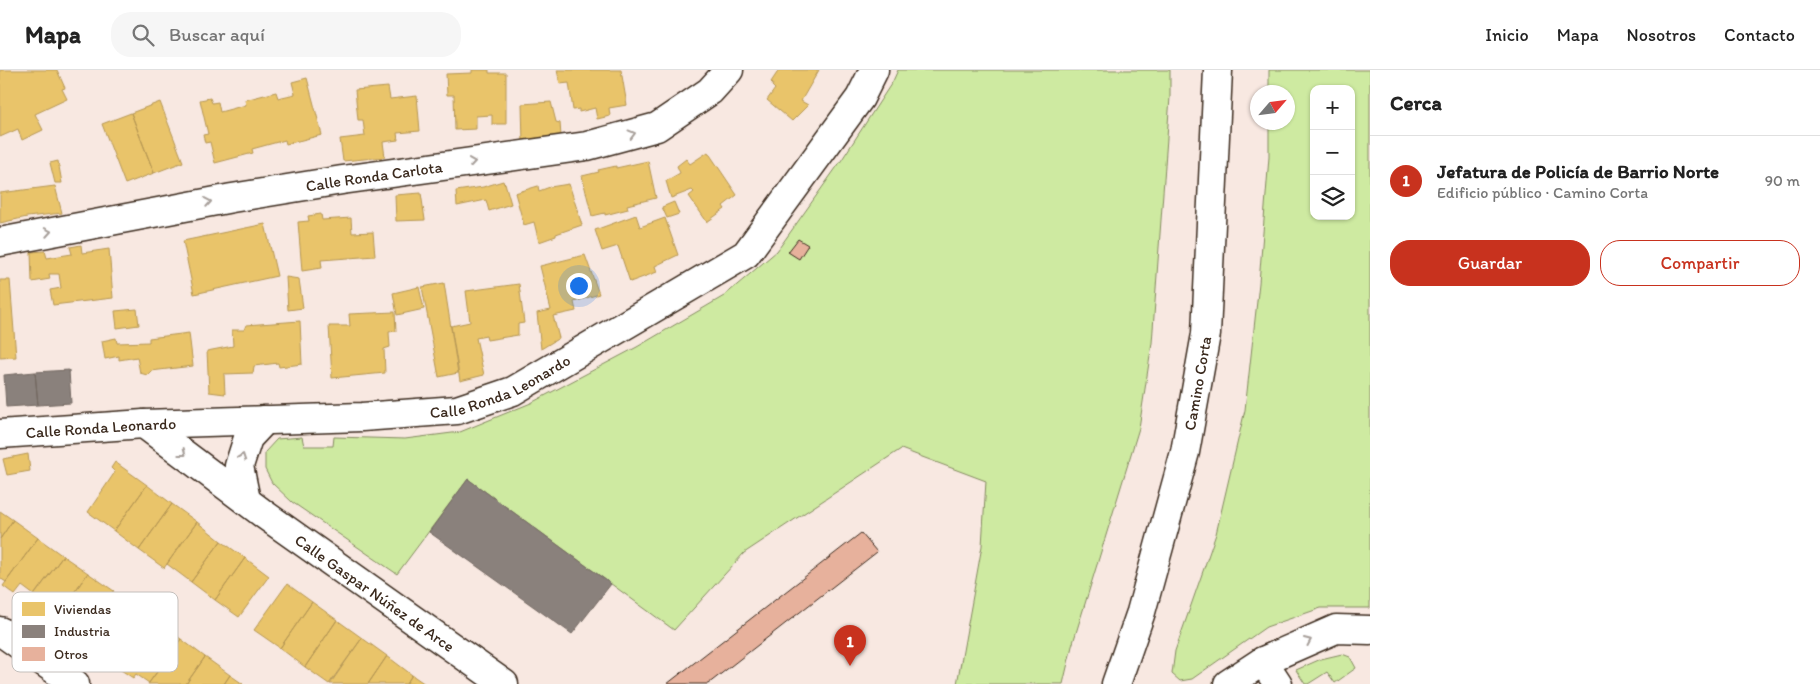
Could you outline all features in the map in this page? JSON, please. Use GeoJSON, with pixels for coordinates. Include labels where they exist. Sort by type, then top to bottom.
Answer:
{"type":"FeatureCollection","features":[{"type":"Feature","properties":{"kind":"street","name":"Calle Ronda Carlota"},"geometry":{"type":"LineString","coordinates":[[0,242],[222,200],[324,183],[587,146],[657,127],[710,91],[729,70]]}},
{"type":"Feature","properties":{"kind":"street","name":"Calle Ronda Leonardo"},"geometry":{"type":"LineString","coordinates":[[0,434],[144,424],[362,417],[457,410],[513,391],[746,254],[860,98],[874,70]]}},
{"type":"Feature","properties":{"kind":"street","name":"Camino Corta"},"geometry":{"type":"LineString","coordinates":[[1116,684],[1140,612],[1185,452],[1206,334],[1218,70]]}},
{"type":"Feature","properties":{"kind":"street"},"geometry":{"type":"LineString","coordinates":[[246,500],[239,466],[248,438],[265,420]]}},
{"type":"Feature","properties":{"kind":"street","name":"Calle Gaspar Núñez de Arce"},"geometry":{"type":"LineString","coordinates":[[144,424],[246,500],[504,684]]}},
{"type":"Feature","properties":{"kind":"street"},"geometry":{"type":"LineString","coordinates":[[1228,684],[1263,661],[1336,629],[1370,630]]}},
{"type":"Feature","properties":{"kind":"street"},"geometry":{"type":"LineString","coordinates":[[0,630],[12,639]]}},
{"type":"Feature","properties":{"kind":"street"},"geometry":{"type":"LineString","coordinates":[[1263,661],[1278,684]]}},
{"type":"Feature","properties":{"kind":"street"},"geometry":{"type":"LineString","coordinates":[[58,672],[75,684]]}},
{"type":"Feature","properties":{"kind":"green space"},"geometry":{"type":"Polygon","coordinates":[[[898,70],[1170,70],[1170,97],[1152,343],[1139,428],[1072,646],[1063,684],[957,684],[982,546],[986,481],[901,449],[744,553],[674,630],[468,479],[397,574],[292,502],[272,483],[265,469],[265,452],[277,439],[302,437],[304,446],[333,446],[334,437],[405,439],[460,432],[531,403],[637,347],[724,296],[777,251],[841,161],[893,81],[898,70]]]}},
{"type":"Feature","properties":{"kind":"green space"},"geometry":{"type":"Polygon","coordinates":[[[1269,70],[1370,70],[1370,608],[1321,608],[1266,627],[1192,679],[1180,681],[1172,674],[1175,651],[1216,534],[1245,410],[1259,283],[1269,157],[1269,130],[1295,130],[1295,85],[1269,85],[1269,70]]]}},
{"type":"Feature","properties":{"kind":"green space"},"geometry":{"type":"Polygon","coordinates":[[[1342,654],[1350,657],[1356,668],[1335,683],[1327,672],[1305,684],[1296,670],[1321,659],[1342,654]]]}},
{"type":"Feature","properties":{"kind":"building: Viviendas"},"geometry":{"type":"Polygon","coordinates":[[[0,70],[57,70],[65,88],[62,89],[67,99],[35,114],[43,130],[22,140],[18,129],[0,137],[0,70]]]}},
{"type":"Feature","properties":{"kind":"building: Viviendas"},"geometry":{"type":"Polygon","coordinates":[[[472,70],[506,73],[506,124],[492,124],[492,115],[476,116],[476,129],[455,130],[454,95],[447,95],[446,74],[472,73],[472,70]]]}},
{"type":"Feature","properties":{"kind":"building: Viviendas"},"geometry":{"type":"Polygon","coordinates":[[[557,70],[621,70],[627,105],[609,108],[610,116],[597,119],[595,108],[579,112],[579,109],[573,110],[569,83],[560,84],[557,70]]]}},
{"type":"Feature","properties":{"kind":"building: Viviendas"},"geometry":{"type":"Polygon","coordinates":[[[779,70],[819,70],[801,101],[808,105],[792,121],[767,100],[775,89],[771,82],[779,70]]]}},
{"type":"Feature","properties":{"kind":"building: Viviendas"},"geometry":{"type":"Polygon","coordinates":[[[307,78],[322,135],[286,144],[285,140],[252,149],[253,153],[215,163],[210,142],[205,143],[203,135],[208,134],[200,100],[210,98],[212,103],[218,102],[220,112],[246,105],[245,100],[276,92],[278,98],[295,94],[292,82],[307,78]]]}},
{"type":"Feature","properties":{"kind":"building: Viviendas"},"geometry":{"type":"Polygon","coordinates":[[[388,87],[390,99],[417,96],[420,131],[397,133],[398,140],[383,142],[385,157],[343,161],[340,139],[365,136],[363,120],[358,120],[355,90],[388,87]]]}},
{"type":"Feature","properties":{"kind":"building: Viviendas"},"geometry":{"type":"Polygon","coordinates":[[[160,102],[183,162],[154,173],[131,113],[160,102]]]}},
{"type":"Feature","properties":{"kind":"building: Viviendas"},"geometry":{"type":"Polygon","coordinates":[[[551,102],[556,122],[560,123],[561,136],[523,143],[522,104],[551,102]]]}},
{"type":"Feature","properties":{"kind":"building: Viviendas"},"geometry":{"type":"Polygon","coordinates":[[[131,113],[154,173],[125,184],[102,124],[131,113]]]}},
{"type":"Feature","properties":{"kind":"building: Viviendas"},"geometry":{"type":"Polygon","coordinates":[[[708,152],[737,195],[723,206],[725,209],[707,222],[689,196],[694,192],[692,190],[671,198],[666,181],[680,173],[677,166],[686,159],[690,164],[708,152]]]}},
{"type":"Feature","properties":{"kind":"building: Viviendas"},"geometry":{"type":"Polygon","coordinates":[[[58,161],[62,183],[55,183],[50,163],[58,161]]]}},
{"type":"Feature","properties":{"kind":"building: Viviendas"},"geometry":{"type":"Polygon","coordinates":[[[648,161],[656,198],[627,205],[628,209],[592,216],[582,176],[599,172],[598,170],[648,161]]]}},
{"type":"Feature","properties":{"kind":"building: Viviendas"},"geometry":{"type":"Polygon","coordinates":[[[503,181],[511,204],[489,211],[486,200],[457,206],[456,191],[483,187],[503,181]]]}},
{"type":"Feature","properties":{"kind":"building: Viviendas"},"geometry":{"type":"Polygon","coordinates":[[[569,184],[582,225],[539,242],[534,222],[524,225],[515,193],[538,186],[539,191],[569,184]]]}},
{"type":"Feature","properties":{"kind":"building: Viviendas"},"geometry":{"type":"Polygon","coordinates":[[[55,186],[62,213],[27,217],[0,223],[0,193],[55,186]]]}},
{"type":"Feature","properties":{"kind":"building: Viviendas"},"geometry":{"type":"Polygon","coordinates":[[[421,193],[425,220],[396,221],[395,195],[421,193]]]}},
{"type":"Feature","properties":{"kind":"building: Viviendas"},"geometry":{"type":"Polygon","coordinates":[[[674,202],[679,214],[667,218],[662,207],[674,202]]]}},
{"type":"Feature","properties":{"kind":"building: Viviendas"},"geometry":{"type":"Polygon","coordinates":[[[321,214],[322,220],[351,218],[352,233],[373,232],[375,256],[321,260],[322,268],[302,271],[298,222],[309,221],[308,216],[321,214]]]}},
{"type":"Feature","properties":{"kind":"building: Viviendas"},"geometry":{"type":"Polygon","coordinates":[[[636,215],[640,227],[665,218],[678,255],[655,266],[657,272],[630,282],[618,246],[602,251],[595,230],[636,215]]]}},
{"type":"Feature","properties":{"kind":"building: Viviendas"},"geometry":{"type":"Polygon","coordinates":[[[265,224],[277,276],[194,294],[183,241],[265,224]]]}},
{"type":"Feature","properties":{"kind":"building: Viviendas"},"geometry":{"type":"Polygon","coordinates":[[[81,245],[82,253],[109,249],[113,298],[53,305],[50,290],[61,288],[59,274],[49,274],[50,279],[32,282],[31,252],[45,251],[47,258],[72,254],[70,247],[81,245]]]}},
{"type":"Feature","properties":{"kind":"building: Viviendas"},"geometry":{"type":"Polygon","coordinates":[[[585,255],[599,294],[574,302],[576,311],[553,316],[559,338],[541,349],[537,313],[551,310],[540,266],[585,255]]]}},
{"type":"Feature","properties":{"kind":"building: Viviendas"},"geometry":{"type":"Polygon","coordinates":[[[286,277],[299,279],[303,308],[288,310],[286,277]]]}},
{"type":"Feature","properties":{"kind":"building: Viviendas"},"geometry":{"type":"Polygon","coordinates":[[[0,280],[10,280],[16,357],[0,358],[0,280]]]}},
{"type":"Feature","properties":{"kind":"building: Viviendas"},"geometry":{"type":"Polygon","coordinates":[[[444,283],[458,373],[439,377],[422,287],[444,283]]]}},
{"type":"Feature","properties":{"kind":"building: Viviendas"},"geometry":{"type":"Polygon","coordinates":[[[519,284],[524,323],[518,324],[518,335],[487,340],[486,336],[476,338],[484,375],[460,381],[451,326],[470,322],[466,291],[519,284]]]}},
{"type":"Feature","properties":{"kind":"building: Viviendas"},"geometry":{"type":"Polygon","coordinates":[[[419,287],[424,309],[397,315],[393,293],[419,287]]]}},
{"type":"Feature","properties":{"kind":"building: Viviendas"},"geometry":{"type":"Polygon","coordinates":[[[137,309],[139,325],[117,328],[115,311],[137,309]]]}},
{"type":"Feature","properties":{"kind":"building: Viviendas"},"geometry":{"type":"Polygon","coordinates":[[[395,312],[396,331],[389,332],[390,347],[384,349],[385,373],[332,378],[329,326],[350,326],[349,314],[395,312]]]}},
{"type":"Feature","properties":{"kind":"building: Viviendas"},"geometry":{"type":"Polygon","coordinates":[[[300,321],[302,364],[279,367],[278,363],[254,366],[253,373],[224,374],[225,394],[209,392],[207,351],[233,346],[232,330],[244,330],[246,325],[300,321]]]}},
{"type":"Feature","properties":{"kind":"building: Viviendas"},"geometry":{"type":"Polygon","coordinates":[[[189,333],[193,366],[151,371],[147,375],[140,373],[137,357],[119,360],[119,356],[105,359],[102,341],[116,338],[117,343],[149,342],[149,338],[189,333]]]}},
{"type":"Feature","properties":{"kind":"building: Viviendas"},"geometry":{"type":"Polygon","coordinates":[[[28,454],[30,471],[7,475],[3,459],[28,454]]]}},
{"type":"Feature","properties":{"kind":"building: Viviendas"},"geometry":{"type":"Polygon","coordinates":[[[115,462],[147,485],[114,531],[88,512],[115,472],[111,468],[115,462]]]}},
{"type":"Feature","properties":{"kind":"building: Viviendas"},"geometry":{"type":"Polygon","coordinates":[[[147,485],[172,504],[139,550],[114,531],[147,485]]]}},
{"type":"Feature","properties":{"kind":"building: Viviendas"},"geometry":{"type":"Polygon","coordinates":[[[172,504],[197,522],[164,568],[139,550],[172,504]]]}},
{"type":"Feature","properties":{"kind":"building: Viviendas"},"geometry":{"type":"Polygon","coordinates":[[[0,511],[13,520],[0,539],[0,511]]]}},
{"type":"Feature","properties":{"kind":"building: Viviendas"},"geometry":{"type":"Polygon","coordinates":[[[13,520],[38,538],[6,582],[0,578],[0,539],[13,520]]]}},
{"type":"Feature","properties":{"kind":"building: Viviendas"},"geometry":{"type":"Polygon","coordinates":[[[197,522],[221,541],[191,582],[167,564],[197,522]]]}},
{"type":"Feature","properties":{"kind":"building: Viviendas"},"geometry":{"type":"Polygon","coordinates":[[[38,538],[63,556],[36,592],[30,592],[22,586],[17,592],[12,593],[3,586],[38,538]]]}},
{"type":"Feature","properties":{"kind":"building: Viviendas"},"geometry":{"type":"Polygon","coordinates":[[[221,541],[245,558],[215,600],[191,582],[221,541]]]}},
{"type":"Feature","properties":{"kind":"building: Viviendas"},"geometry":{"type":"Polygon","coordinates":[[[63,556],[88,573],[74,592],[37,592],[63,556]]]}},
{"type":"Feature","properties":{"kind":"building: Viviendas"},"geometry":{"type":"Polygon","coordinates":[[[245,558],[269,576],[239,617],[215,600],[245,558]]]}},
{"type":"Feature","properties":{"kind":"building: Viviendas"},"geometry":{"type":"Polygon","coordinates":[[[88,573],[114,591],[113,592],[74,592],[88,573]]]}},
{"type":"Feature","properties":{"kind":"building: Viviendas"},"geometry":{"type":"Polygon","coordinates":[[[287,584],[312,602],[280,648],[254,630],[287,584]]]}},
{"type":"Feature","properties":{"kind":"building: Viviendas"},"geometry":{"type":"Polygon","coordinates":[[[312,602],[337,620],[305,667],[280,648],[312,602]]]}},
{"type":"Feature","properties":{"kind":"building: Viviendas"},"geometry":{"type":"Polygon","coordinates":[[[337,620],[362,638],[329,684],[305,667],[337,620]]]}},
{"type":"Feature","properties":{"kind":"building: Viviendas"},"geometry":{"type":"Polygon","coordinates":[[[362,638],[387,656],[368,684],[330,684],[362,638]]]}},
{"type":"Feature","properties":{"kind":"building: Viviendas"},"geometry":{"type":"Polygon","coordinates":[[[181,639],[205,657],[186,684],[148,684],[157,672],[178,672],[178,643],[181,639]]]}},
{"type":"Feature","properties":{"kind":"building: Viviendas"},"geometry":{"type":"Polygon","coordinates":[[[387,656],[412,675],[406,684],[368,684],[387,656]]]}},
{"type":"Feature","properties":{"kind":"building: Viviendas"},"geometry":{"type":"Polygon","coordinates":[[[205,657],[230,675],[224,684],[186,684],[205,657]]]}},
{"type":"Feature","properties":{"kind":"building: Viviendas"},"geometry":{"type":"Polygon","coordinates":[[[124,672],[157,672],[149,683],[136,674],[133,678],[124,672]]]}},
{"type":"Feature","properties":{"kind":"building: Viviendas"},"geometry":{"type":"Polygon","coordinates":[[[230,675],[243,684],[224,684],[230,675]]]}},
{"type":"Feature","properties":{"kind":"building: Viviendas"},"geometry":{"type":"Polygon","coordinates":[[[412,675],[425,684],[406,684],[412,675]]]}},
{"type":"Feature","properties":{"kind":"building: Industria"},"geometry":{"type":"Polygon","coordinates":[[[69,370],[71,403],[38,405],[35,372],[69,370]]]}},
{"type":"Feature","properties":{"kind":"building: Industria"},"geometry":{"type":"Polygon","coordinates":[[[35,372],[38,405],[6,407],[4,375],[35,372]]]}},
{"type":"Feature","properties":{"kind":"building: Industria"},"geometry":{"type":"Polygon","coordinates":[[[468,479],[611,584],[572,634],[429,532],[468,479]]]}},
{"type":"Feature","properties":{"kind":"building: Otros"},"geometry":{"type":"Polygon","coordinates":[[[798,239],[808,245],[799,259],[788,252],[798,239]]]}},
{"type":"Feature","properties":{"kind":"building: Otros"},"geometry":{"type":"Polygon","coordinates":[[[861,533],[877,552],[708,684],[667,684],[861,533]]]}},
{"type":"Feature","properties":{"kind":"place","name":"Jefatura de Policía de Barrio Norte"},"geometry":{"type":"Point","coordinates":[850,666]}}]}
